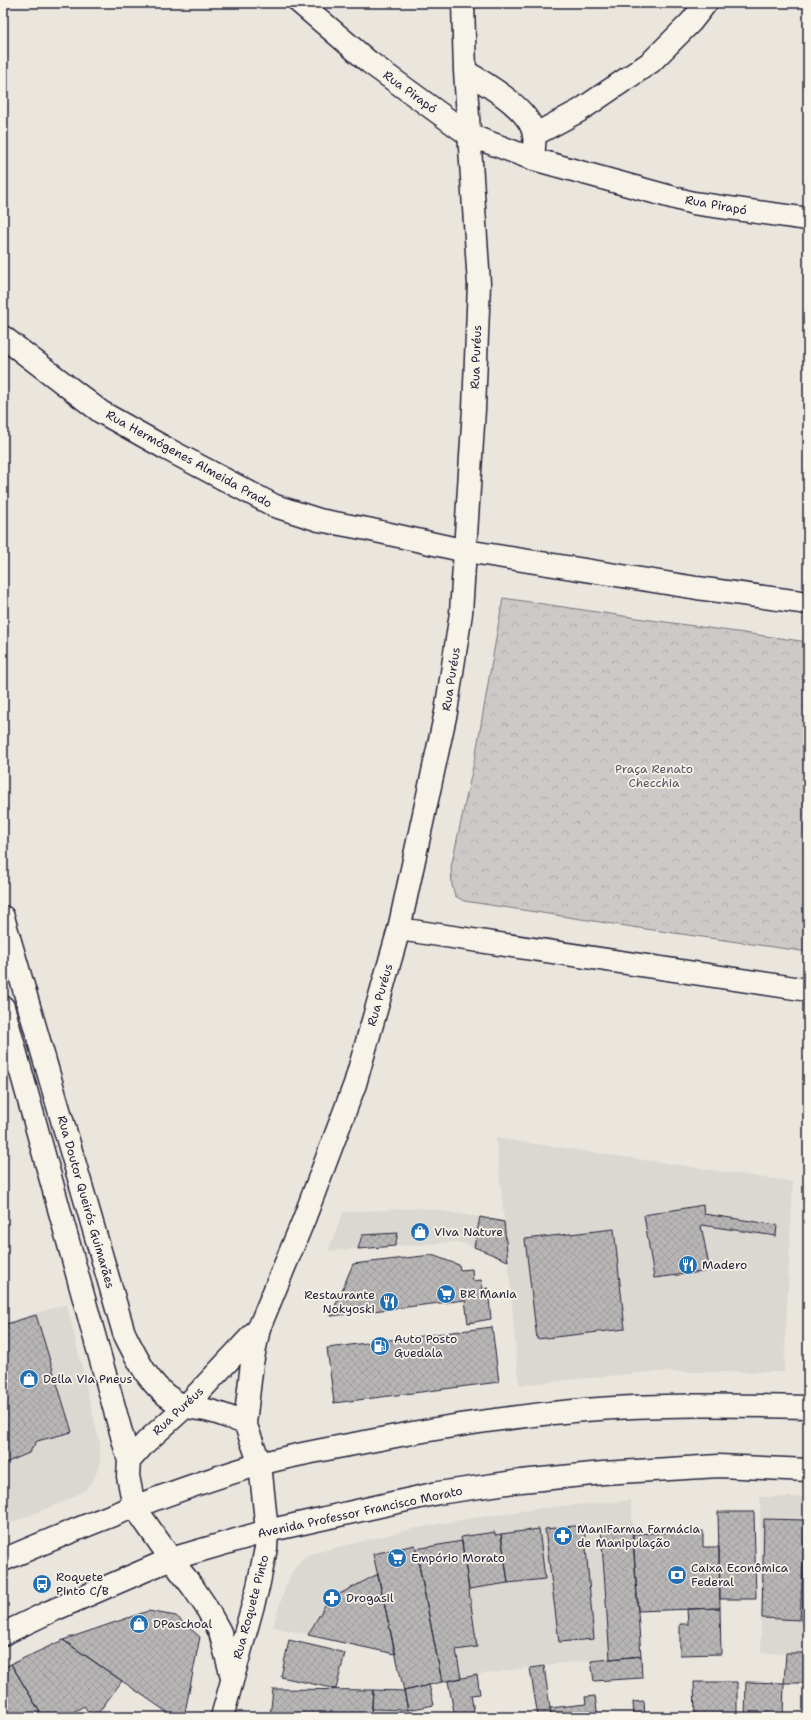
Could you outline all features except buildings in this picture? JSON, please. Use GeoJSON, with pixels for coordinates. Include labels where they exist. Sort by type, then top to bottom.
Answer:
{"type":"FeatureCollection","features":[{"type":"Feature","properties":{"kind":"main road","name":"Rua Pirapó"},"geometry":{"type":"LineString","coordinates":[[300,3],[369,62],[469,135],[533,159],[693,203],[808,220]]}},
{"type":"Feature","properties":{"kind":"main road","name":"Rua Puréus"},"geometry":{"type":"LineString","coordinates":[[260,1464],[244,1423],[252,1363],[259,1328],[304,1219],[355,1084],[399,929],[446,712],[461,613],[474,409],[479,284],[465,71],[463,3]]}},
{"type":"Feature","properties":{"kind":"main road"},"geometry":{"type":"LineString","coordinates":[[534,135],[579,111],[651,62],[691,22],[706,3]]}},
{"type":"Feature","properties":{"kind":"main road"},"geometry":{"type":"LineString","coordinates":[[465,71],[511,101],[522,113],[530,124],[534,135],[533,159]]}},
{"type":"Feature","properties":{"kind":"main road","name":"Rua Hermógenes Almeida Prado"},"geometry":{"type":"LineString","coordinates":[[3,337],[101,412],[167,450],[275,506],[319,520],[367,528],[466,551]]}},
{"type":"Feature","properties":{"kind":"main road"},"geometry":{"type":"LineString","coordinates":[[466,551],[697,588],[808,603]]}},
{"type":"Feature","properties":{"kind":"main road","name":"Rua Doutor Queirós Guimarães"},"geometry":{"type":"LineString","coordinates":[[3,917],[124,1333],[142,1370],[160,1390],[173,1400],[186,1406],[223,1415],[244,1423]]}},
{"type":"Feature","properties":{"kind":"main road"},"geometry":{"type":"LineString","coordinates":[[399,929],[808,990]]}},
{"type":"Feature","properties":{"kind":"main road"},"geometry":{"type":"LineString","coordinates":[[3,1006],[129,1461],[128,1476],[134,1506]]}},
{"type":"Feature","properties":{"kind":"main road","name":"Rua Puréus"},"geometry":{"type":"LineString","coordinates":[[129,1461],[146,1442],[186,1406],[259,1328]]}},
{"type":"Feature","properties":{"kind":"main road"},"geometry":{"type":"LineString","coordinates":[[3,1560],[89,1523],[134,1506],[260,1464],[302,1454],[496,1420],[584,1410],[692,1405],[808,1407]]}},
{"type":"Feature","properties":{"kind":"main road","name":"Rua Roquete Pinto"},"geometry":{"type":"LineString","coordinates":[[222,1717],[232,1676],[258,1587],[266,1548],[267,1531],[260,1464]]}},
{"type":"Feature","properties":{"kind":"main road","name":"Avenida Professor Francisco Morato"},"geometry":{"type":"LineString","coordinates":[[3,1634],[56,1609],[171,1560],[267,1531],[438,1493],[521,1480],[603,1473],[719,1466],[808,1470]]}},
{"type":"Feature","properties":{"kind":"main road","name":"Rua Roquete Pinto"},"geometry":{"type":"LineString","coordinates":[[134,1506],[171,1560],[192,1586],[220,1632],[232,1676]]}},
{"type":"Feature","properties":{"kind":"shaded area"},"geometry":{"type":"Polygon","coordinates":[[[496,1138],[793,1182],[784,1372],[650,1372],[519,1385],[508,1261],[474,1247],[457,1242],[328,1251],[343,1212],[423,1208],[504,1221],[496,1138]]]}},
{"type":"Feature","properties":{"kind":"shaded area"},"geometry":{"type":"Polygon","coordinates":[[[67,1304],[100,1444],[100,1464],[93,1481],[85,1490],[68,1500],[3,1526],[3,1323],[67,1304]]]}},
{"type":"Feature","properties":{"kind":"shaded area"},"geometry":{"type":"Polygon","coordinates":[[[760,1497],[808,1497],[808,1653],[761,1653],[760,1497]]]}},
{"type":"Feature","properties":{"kind":"shaded area"},"geometry":{"type":"Polygon","coordinates":[[[631,1500],[641,1656],[562,1663],[477,1675],[404,1691],[395,1654],[273,1627],[285,1587],[292,1572],[301,1560],[310,1554],[412,1529],[460,1520],[542,1508],[631,1500]]]}},
{"type":"Feature","properties":{"kind":"green space","name":"Praça Renato Checchia"},"geometry":{"type":"Polygon","coordinates":[[[503,598],[808,642],[808,952],[464,901],[455,896],[452,885],[451,867],[476,753],[503,598]]]}},
{"type":"Feature","properties":{"kind":"place","name":"Viva Nature"},"geometry":{"type":"Point","coordinates":[420,1232]}},
{"type":"Feature","properties":{"kind":"place","name":"Madero"},"geometry":{"type":"Point","coordinates":[688,1265]}},
{"type":"Feature","properties":{"kind":"place","name":"BR Mania"},"geometry":{"type":"Point","coordinates":[446,1294]}},
{"type":"Feature","properties":{"kind":"place","name":"Restaurante Nokyoski"},"geometry":{"type":"Point","coordinates":[389,1302]}},
{"type":"Feature","properties":{"kind":"place","name":"Auto Posto Guedala"},"geometry":{"type":"Point","coordinates":[380,1346]}},
{"type":"Feature","properties":{"kind":"place","name":"Della Via Pneus"},"geometry":{"type":"Point","coordinates":[29,1379]}},
{"type":"Feature","properties":{"kind":"place","name":"ManiFarma Farmácia de Manipulação"},"geometry":{"type":"Point","coordinates":[563,1536]}},
{"type":"Feature","properties":{"kind":"place","name":"Empório Morato"},"geometry":{"type":"Point","coordinates":[397,1558]}},
{"type":"Feature","properties":{"kind":"place","name":"Caixa Econômica Federal"},"geometry":{"type":"Point","coordinates":[677,1575]}},
{"type":"Feature","properties":{"kind":"place","name":"Roquete Pinto C/B"},"geometry":{"type":"Point","coordinates":[42,1584]}},
{"type":"Feature","properties":{"kind":"place","name":"Drogasil"},"geometry":{"type":"Point","coordinates":[332,1598]}},
{"type":"Feature","properties":{"kind":"place","name":"DPaschoal"},"geometry":{"type":"Point","coordinates":[139,1624]}}]}
